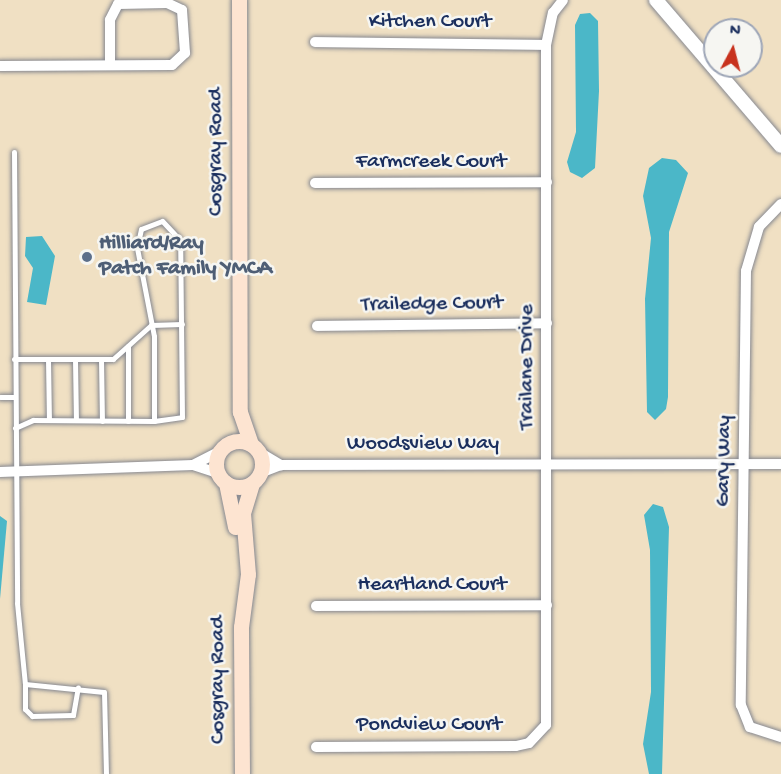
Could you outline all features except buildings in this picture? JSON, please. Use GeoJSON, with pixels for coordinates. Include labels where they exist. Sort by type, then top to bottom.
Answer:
{"type":"FeatureCollection","features":[{"type":"Feature","properties":{"kind":"main road","name":"Cosgray Road"},"geometry":{"type":"LineString","coordinates":[[239,0],[240,412],[255,448],[256,478],[243,513],[248,574],[243,585]]}},
{"type":"Feature","properties":{"kind":"main road","name":"Cosgray Road"},"geometry":{"type":"LineString","coordinates":[[240,412],[223,448],[222,478],[243,585],[242,774]]}},
{"type":"Feature","properties":{"kind":"main road"},"geometry":{"type":"LineString","coordinates":[[223,448],[255,448]]}},
{"type":"Feature","properties":{"kind":"main road"},"geometry":{"type":"LineString","coordinates":[[222,478],[256,478]]}},
{"type":"Feature","properties":{"kind":"street","name":"Trailane Drive"},"geometry":{"type":"LineString","coordinates":[[540,735],[548,713],[546,45],[554,13],[563,0]]}},
{"type":"Feature","properties":{"kind":"street"},"geometry":{"type":"LineString","coordinates":[[656,0],[781,146]]}},
{"type":"Feature","properties":{"kind":"street"},"geometry":{"type":"LineString","coordinates":[[0,66],[110,65],[180,62],[185,53],[182,10],[167,3],[118,4],[110,20],[110,65]]}},
{"type":"Feature","properties":{"kind":"street","name":"Kitchen Court"},"geometry":{"type":"LineString","coordinates":[[315,42],[546,45]]}},
{"type":"Feature","properties":{"kind":"street","name":"Farmcreek Court"},"geometry":{"type":"LineString","coordinates":[[315,183],[546,182]]}},
{"type":"Feature","properties":{"kind":"street","name":"Gary Way"},"geometry":{"type":"LineString","coordinates":[[781,204],[759,227],[748,261],[741,705],[750,727],[781,737]]}},
{"type":"Feature","properties":{"kind":"street","name":"Trailedge Court"},"geometry":{"type":"LineString","coordinates":[[317,326],[547,323]]}},
{"type":"Feature","properties":{"kind":"street"},"geometry":{"type":"LineString","coordinates":[[193,465],[223,448]]}},
{"type":"Feature","properties":{"kind":"street"},"geometry":{"type":"LineString","coordinates":[[255,448],[281,465]]}},
{"type":"Feature","properties":{"kind":"street","name":"Woodsview Way"},"geometry":{"type":"LineString","coordinates":[[256,478],[281,465],[781,464]]}},
{"type":"Feature","properties":{"kind":"street"},"geometry":{"type":"LineString","coordinates":[[0,472],[15,469],[193,465],[222,478]]}},
{"type":"Feature","properties":{"kind":"street","name":"Heartland Court"},"geometry":{"type":"LineString","coordinates":[[316,606],[547,604]]}},
{"type":"Feature","properties":{"kind":"street","name":"Pondview Court"},"geometry":{"type":"LineString","coordinates":[[316,747],[516,746],[540,735]]}},
{"type":"Feature","properties":{"kind":"lane"},"geometry":{"type":"LineString","coordinates":[[14,152],[17,603],[25,684],[25,710],[33,716],[73,715],[78,687]]}},
{"type":"Feature","properties":{"kind":"lane"},"geometry":{"type":"LineString","coordinates":[[15,428],[49,420],[154,421],[182,417],[180,240],[162,222],[146,225],[137,241],[151,325],[154,421]]}},
{"type":"Feature","properties":{"kind":"lane"},"geometry":{"type":"LineString","coordinates":[[14,359],[113,359],[151,325],[182,324]]}},
{"type":"Feature","properties":{"kind":"lane"},"geometry":{"type":"LineString","coordinates":[[128,346],[128,421]]}},
{"type":"Feature","properties":{"kind":"lane"},"geometry":{"type":"LineString","coordinates":[[48,359],[49,420]]}},
{"type":"Feature","properties":{"kind":"lane"},"geometry":{"type":"LineString","coordinates":[[75,359],[76,420]]}},
{"type":"Feature","properties":{"kind":"lane"},"geometry":{"type":"LineString","coordinates":[[102,359],[102,421]]}},
{"type":"Feature","properties":{"kind":"lane"},"geometry":{"type":"LineString","coordinates":[[0,397],[14,397]]}},
{"type":"Feature","properties":{"kind":"lane"},"geometry":{"type":"LineString","coordinates":[[25,684],[78,687],[104,692],[106,774]]}},
{"type":"Feature","properties":{"kind":"water"},"geometry":{"type":"Polygon","coordinates":[[[590,13],[598,21],[599,91],[595,168],[582,178],[570,172],[567,162],[576,132],[575,25],[580,14],[590,13]]]}},
{"type":"Feature","properties":{"kind":"water"},"geometry":{"type":"Polygon","coordinates":[[[662,158],[676,160],[688,173],[669,232],[668,397],[666,409],[655,420],[647,412],[645,299],[651,238],[643,196],[649,168],[662,158]]]}},
{"type":"Feature","properties":{"kind":"water"},"geometry":{"type":"Polygon","coordinates":[[[42,236],[55,256],[46,305],[27,302],[33,268],[25,256],[26,237],[42,236]]]}},
{"type":"Feature","properties":{"kind":"water"},"geometry":{"type":"Polygon","coordinates":[[[653,504],[663,507],[669,527],[662,774],[649,774],[643,744],[651,692],[650,550],[644,515],[653,504]]]}},
{"type":"Feature","properties":{"kind":"water"},"geometry":{"type":"Polygon","coordinates":[[[0,516],[7,521],[0,599],[0,516]]]}},
{"type":"Feature","properties":{"kind":"place","name":"Hilliard/Ray Patch Family YMCA"},"geometry":{"type":"Point","coordinates":[87,257]}}]}
